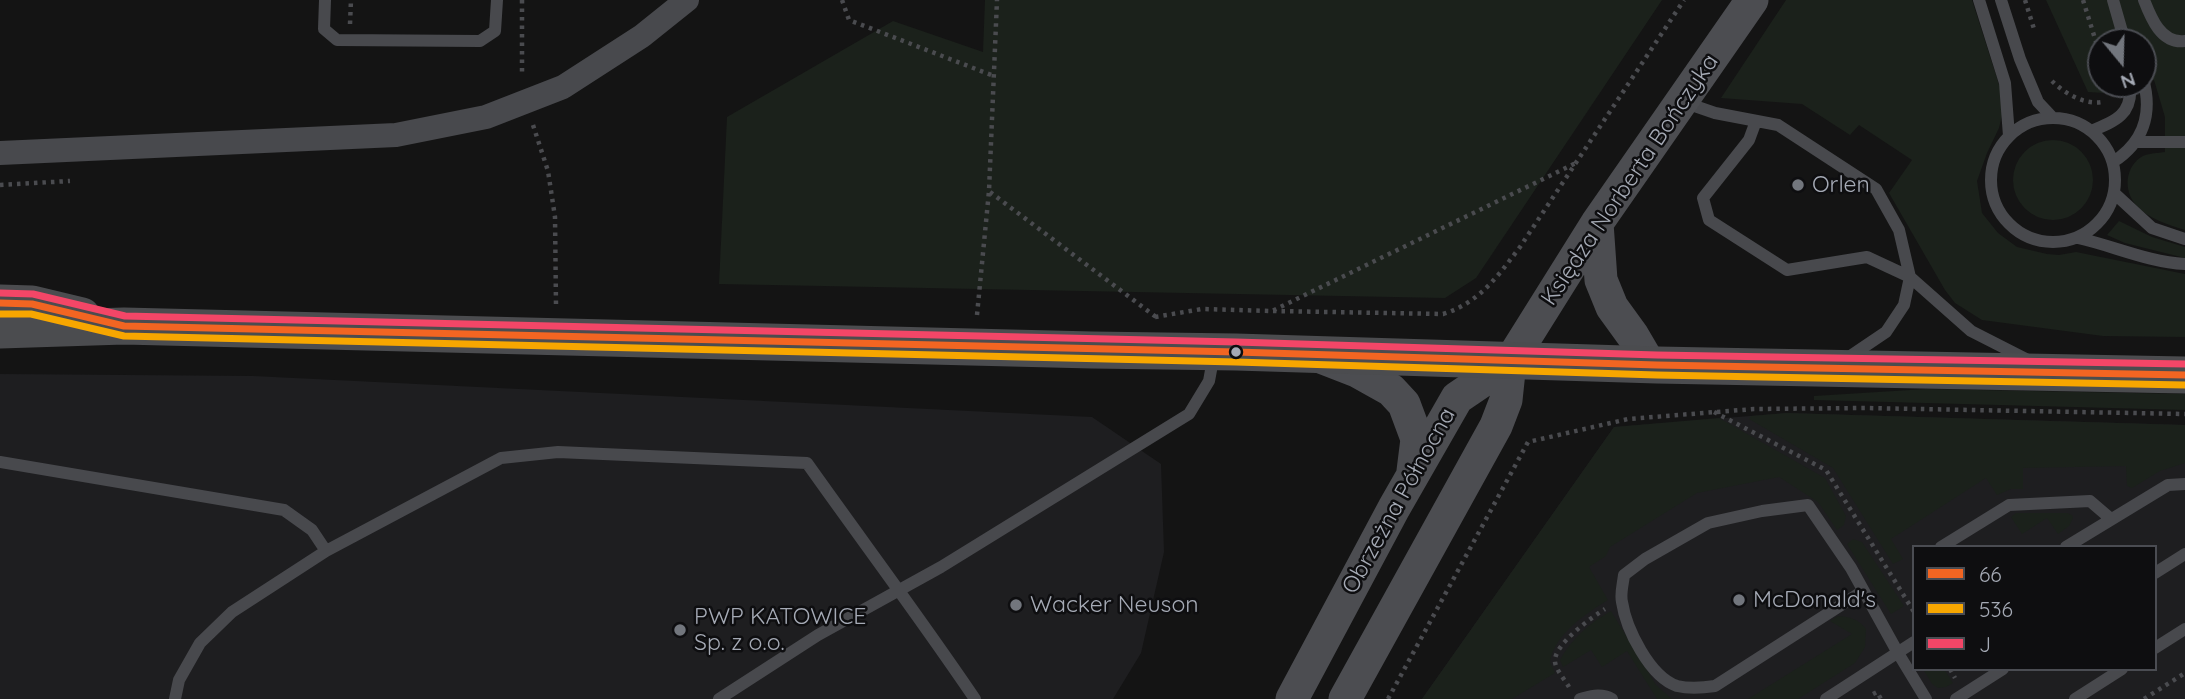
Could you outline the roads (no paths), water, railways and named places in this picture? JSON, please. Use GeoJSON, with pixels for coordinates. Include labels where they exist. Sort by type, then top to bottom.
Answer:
{"type":"FeatureCollection","features":[{"type":"Feature","properties":{"kind":"main road"},"geometry":{"type":"LineString","coordinates":[[0,303],[32,304],[124,326]]}},
{"type":"Feature","properties":{"kind":"main road"},"geometry":{"type":"LineString","coordinates":[[0,330],[124,326],[1313,354],[1510,362],[1930,371],[2180,373]]}},
{"type":"Feature","properties":{"kind":"street"},"geometry":{"type":"LineString","coordinates":[[0,153],[396,135],[486,117],[562,87],[642,36],[687,0]]}},
{"type":"Feature","properties":{"kind":"street","name":"Księdza Norberta Bończyka"},"geometry":{"type":"LineString","coordinates":[[1510,362],[1597,223],[1752,0]]}},
{"type":"Feature","properties":{"kind":"street"},"geometry":{"type":"LineString","coordinates":[[1597,223],[1601,280],[1612,307],[1650,365]]}},
{"type":"Feature","properties":{"kind":"street"},"geometry":{"type":"LineString","coordinates":[[1313,354],[1357,371],[1391,390],[1404,404],[1417,439],[1413,474]]}},
{"type":"Feature","properties":{"kind":"street","name":"Obrzeżna Północna"},"geometry":{"type":"LineString","coordinates":[[1292,699],[1457,398],[1510,362]]}},
{"type":"Feature","properties":{"kind":"street","name":"Obrzeżna Północna"},"geometry":{"type":"LineString","coordinates":[[1345,699],[1496,426],[1506,400],[1510,362]]}},
{"type":"Feature","properties":{"kind":"lane"},"geometry":{"type":"LineString","coordinates":[[325,0],[324,29],[337,40],[480,41],[495,31],[496,0]]}},
{"type":"Feature","properties":{"kind":"lane"},"geometry":{"type":"LineString","coordinates":[[1979,0],[2005,83],[2009,136]]}},
{"type":"Feature","properties":{"kind":"lane"},"geometry":{"type":"LineString","coordinates":[[2001,0],[2020,59],[2038,102],[2053,118]]}},
{"type":"Feature","properties":{"kind":"lane"},"geometry":{"type":"LineString","coordinates":[[2113,0],[2121,28]]}},
{"type":"Feature","properties":{"kind":"lane"},"geometry":{"type":"LineString","coordinates":[[2144,0],[2153,24],[2165,35],[2179,42],[2185,41]]}},
{"type":"Feature","properties":{"kind":"lane"},"geometry":{"type":"LineString","coordinates":[[2091,131],[2123,114],[2131,98]]}},
{"type":"Feature","properties":{"kind":"lane"},"geometry":{"type":"LineString","coordinates":[[2113,162],[2127,153],[2143,127],[2147,110],[2145,98]]}},
{"type":"Feature","properties":{"kind":"lane"},"geometry":{"type":"LineString","coordinates":[[1683,102],[1715,113],[1778,124],[1876,189],[1899,230],[1910,277],[1904,305],[1886,332],[1834,367]]}},
{"type":"Feature","properties":{"kind":"lane"},"geometry":{"type":"LineString","coordinates":[[2053,118],[2073,121],[2091,131],[2104,145],[2113,162],[2115,177],[2114,193],[2107,211],[2095,227],[2078,237],[2057,242],[2036,240],[2017,231],[2001,215],[1993,196],[1991,174],[1997,154],[2009,136],[2029,123],[2053,118]]}},
{"type":"Feature","properties":{"kind":"lane"},"geometry":{"type":"LineString","coordinates":[[1756,121],[1749,141],[1703,198],[1709,220],[1787,270],[1867,257],[1910,277],[1971,331],[2053,373]]}},
{"type":"Feature","properties":{"kind":"lane"},"geometry":{"type":"LineString","coordinates":[[2135,142],[2185,142]]}},
{"type":"Feature","properties":{"kind":"lane"},"geometry":{"type":"LineString","coordinates":[[2114,193],[2152,228],[2185,239]]}},
{"type":"Feature","properties":{"kind":"lane"},"geometry":{"type":"LineString","coordinates":[[2078,237],[2133,255],[2185,264]]}},
{"type":"Feature","properties":{"kind":"lane"},"geometry":{"type":"LineString","coordinates":[[719,699],[818,635],[898,592],[1189,414],[1209,381],[1215,352]]}},
{"type":"Feature","properties":{"kind":"lane"},"geometry":{"type":"LineString","coordinates":[[175,699],[179,680],[200,643],[232,612],[326,551],[501,458],[558,452],[807,463],[898,592],[920,617],[975,699]]}},
{"type":"Feature","properties":{"kind":"lane"},"geometry":{"type":"LineString","coordinates":[[0,462],[284,510],[312,530],[326,551]]}},
{"type":"Feature","properties":{"kind":"lane"},"geometry":{"type":"LineString","coordinates":[[2069,545],[2168,485],[2185,484]]}},
{"type":"Feature","properties":{"kind":"lane"},"geometry":{"type":"LineString","coordinates":[[1944,545],[2009,505],[2091,501],[2111,519]]}},
{"type":"Feature","properties":{"kind":"lane"},"geometry":{"type":"LineString","coordinates":[[1863,591],[1715,686],[1695,689],[1676,685],[1660,675],[1643,654],[1621,602],[1624,575],[1645,559],[1708,523],[1762,511],[1808,505],[1851,568],[1926,699]]}},
{"type":"Feature","properties":{"kind":"lane"},"geometry":{"type":"LineString","coordinates":[[2157,572],[2185,554]]}},
{"type":"Feature","properties":{"kind":"lane"},"geometry":{"type":"LineString","coordinates":[[2157,647],[2185,629]]}},
{"type":"Feature","properties":{"kind":"lane"},"geometry":{"type":"LineString","coordinates":[[1826,699],[1912,643]]}},
{"type":"Feature","properties":{"kind":"lane"},"geometry":{"type":"LineString","coordinates":[[1956,699],[2000,671]]}},
{"type":"Feature","properties":{"kind":"lane"},"geometry":{"type":"LineString","coordinates":[[2075,699],[2119,671]]}},
{"type":"Feature","properties":{"kind":"lane"},"geometry":{"type":"LineString","coordinates":[[1577,696],[1605,695],[1612,699]]}},
{"type":"Feature","properties":{"kind":"place","name":"Orlen"},"geometry":{"type":"Point","coordinates":[1798,185]}},
{"type":"Feature","properties":{"kind":"place","name":"McDonald's"},"geometry":{"type":"Point","coordinates":[1739,600]}},
{"type":"Feature","properties":{"kind":"place","name":"Wacker Neuson"},"geometry":{"type":"Point","coordinates":[1016,605]}},
{"type":"Feature","properties":{"kind":"place","name":"PWP KATOWICE Sp. z o.o."},"geometry":{"type":"Point","coordinates":[680,630]}}]}
